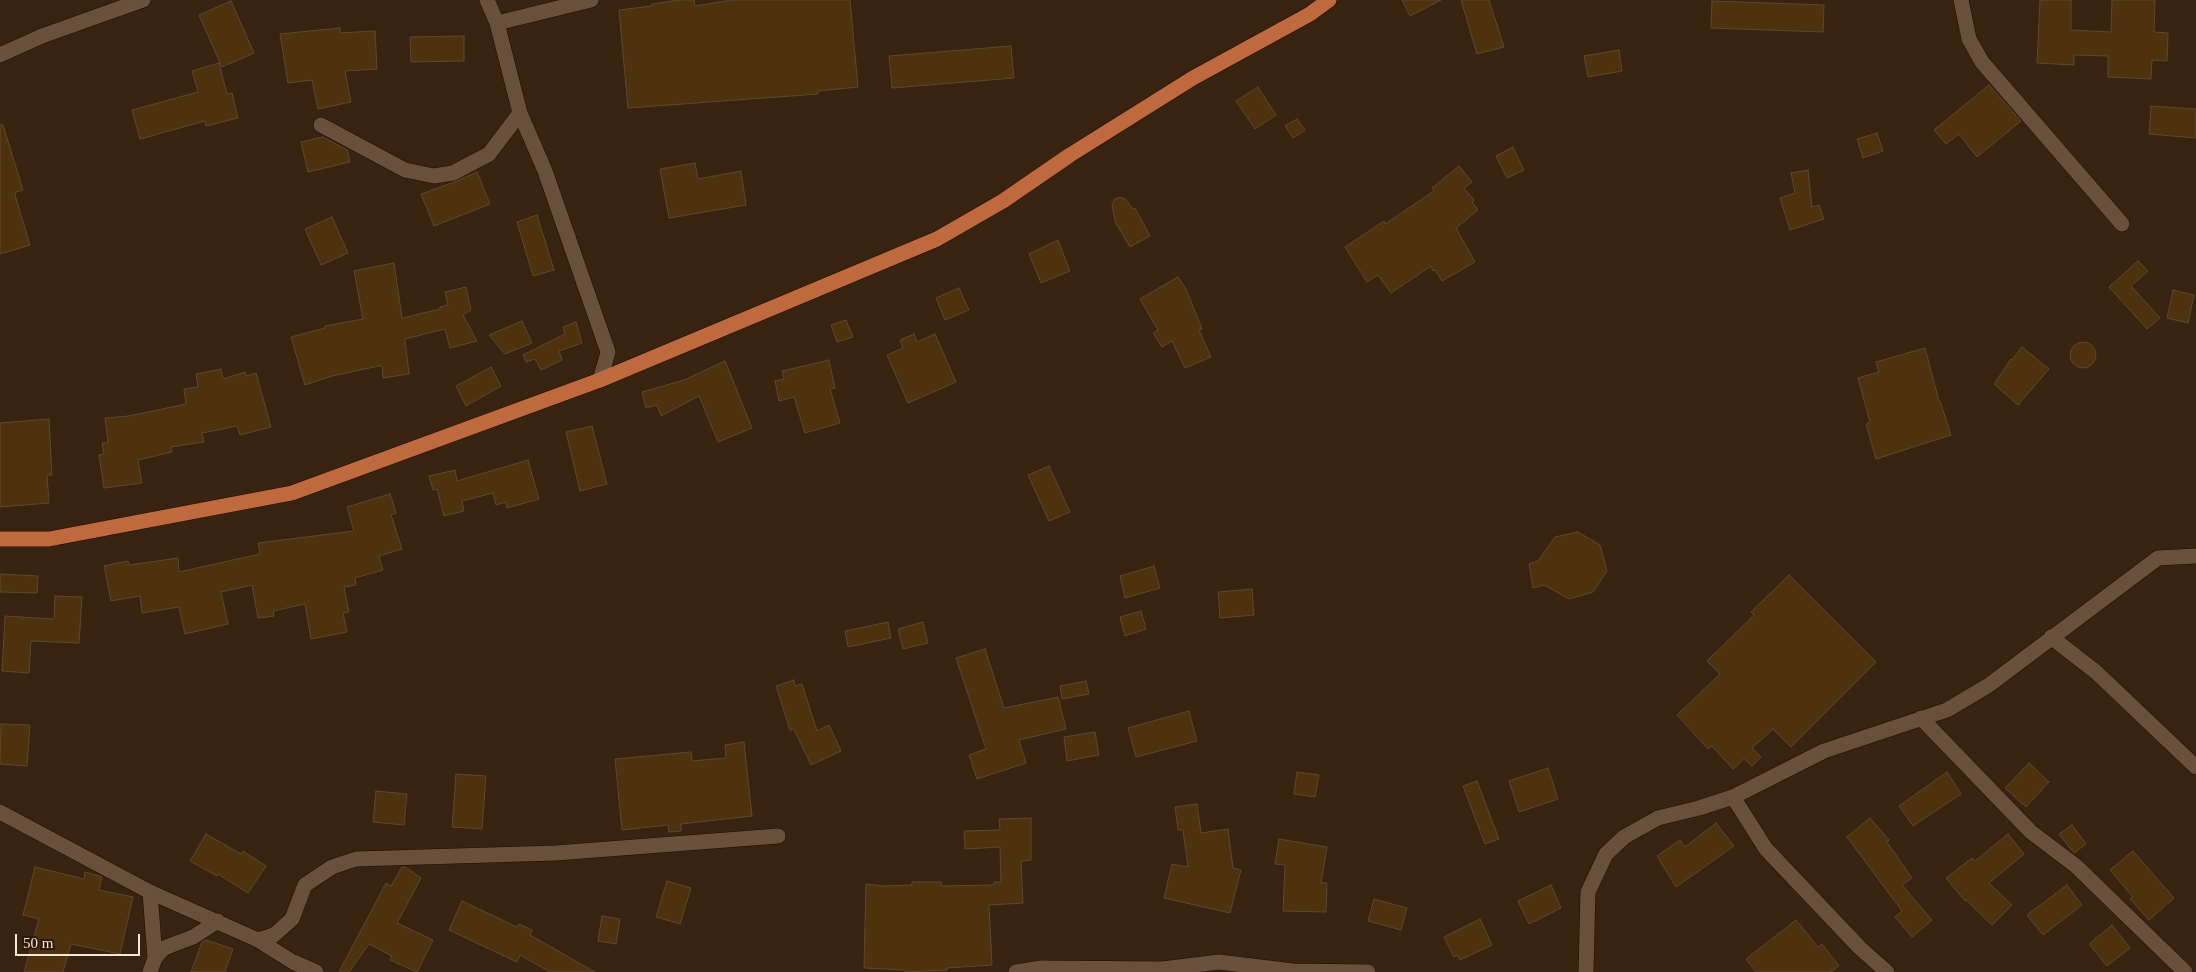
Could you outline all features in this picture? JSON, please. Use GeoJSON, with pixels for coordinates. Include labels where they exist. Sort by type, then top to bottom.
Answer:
{"type":"FeatureCollection","features":[{"type":"Feature","properties":{"kind":"main road"},"geometry":{"type":"LineString","coordinates":[[0,540],[49,539],[292,493],[600,380],[937,239],[1003,201],[1070,155],[1193,78],[1310,14],[1329,0]]}},
{"type":"Feature","properties":{"kind":"street"},"geometry":{"type":"LineString","coordinates":[[0,55],[42,36],[144,0]]}},
{"type":"Feature","properties":{"kind":"street"},"geometry":{"type":"LineString","coordinates":[[487,0],[497,22],[520,113],[554,197],[608,352],[600,380]]}},
{"type":"Feature","properties":{"kind":"street"},"geometry":{"type":"LineString","coordinates":[[497,22],[591,0]]}},
{"type":"Feature","properties":{"kind":"street"},"geometry":{"type":"LineString","coordinates":[[1961,0],[1969,39],[1982,62],[2122,224]]}},
{"type":"Feature","properties":{"kind":"street"},"geometry":{"type":"LineString","coordinates":[[321,125],[405,170],[434,176],[453,173],[489,154],[520,113]]}},
{"type":"Feature","properties":{"kind":"street"},"geometry":{"type":"LineString","coordinates":[[1586,972],[1588,892],[1606,854],[1624,837],[1658,818],[1733,797],[1824,751],[1947,710],[1980,690],[2158,558],[2196,556]]}},
{"type":"Feature","properties":{"kind":"street"},"geometry":{"type":"LineString","coordinates":[[2051,638],[2096,672],[2196,767]]}},
{"type":"Feature","properties":{"kind":"street"},"geometry":{"type":"LineString","coordinates":[[1921,718],[2031,832],[2076,866],[2185,972]]}},
{"type":"Feature","properties":{"kind":"street"},"geometry":{"type":"LineString","coordinates":[[1733,797],[1766,849],[1860,948],[1887,972]]}},
{"type":"Feature","properties":{"kind":"street"},"geometry":{"type":"LineString","coordinates":[[0,812],[150,892],[258,940],[293,962],[316,972]]}},
{"type":"Feature","properties":{"kind":"street"},"geometry":{"type":"LineString","coordinates":[[258,940],[274,935],[292,919],[305,885],[332,867],[356,859],[556,853],[778,836]]}},
{"type":"Feature","properties":{"kind":"street"},"geometry":{"type":"LineString","coordinates":[[150,892],[153,965]]}},
{"type":"Feature","properties":{"kind":"street"},"geometry":{"type":"LineString","coordinates":[[153,965],[164,948],[193,937],[218,921]]}},
{"type":"Feature","properties":{"kind":"street"},"geometry":{"type":"LineString","coordinates":[[1016,972],[1041,968],[1162,969],[1219,962],[1293,970],[1368,972]]}},
{"type":"Feature","properties":{"kind":"building"},"geometry":{"type":"Polygon","coordinates":[[[678,0],[694,0],[695,6],[732,0],[850,0],[858,87],[818,91],[818,94],[628,108],[619,10],[652,6],[652,4],[678,0]]]}},
{"type":"Feature","properties":{"kind":"building"},"geometry":{"type":"Polygon","coordinates":[[[1402,0],[1441,0],[1410,16],[1402,0]]]}},
{"type":"Feature","properties":{"kind":"building"},"geometry":{"type":"Polygon","coordinates":[[[1461,0],[1489,0],[1504,47],[1477,54],[1461,0]]]}},
{"type":"Feature","properties":{"kind":"building"},"geometry":{"type":"Polygon","coordinates":[[[2040,0],[2071,0],[2071,30],[2111,32],[2112,0],[2155,0],[2154,32],[2168,33],[2167,61],[2152,60],[2151,79],[2108,77],[2108,56],[2074,55],[2074,65],[2037,63],[2040,0]]]}},
{"type":"Feature","properties":{"kind":"building"},"geometry":{"type":"Polygon","coordinates":[[[231,1],[254,53],[222,67],[199,15],[231,1]]]}},
{"type":"Feature","properties":{"kind":"building"},"geometry":{"type":"Polygon","coordinates":[[[1712,1],[1824,5],[1823,32],[1711,28],[1712,1]]]}},
{"type":"Feature","properties":{"kind":"building"},"geometry":{"type":"Polygon","coordinates":[[[340,28],[340,33],[375,31],[377,69],[345,71],[351,102],[318,109],[312,80],[288,83],[280,34],[340,28]]]}},
{"type":"Feature","properties":{"kind":"building"},"geometry":{"type":"Polygon","coordinates":[[[464,36],[464,61],[411,62],[410,37],[464,36]]]}},
{"type":"Feature","properties":{"kind":"building"},"geometry":{"type":"Polygon","coordinates":[[[1011,46],[1014,78],[892,88],[889,56],[1011,46]]]}},
{"type":"Feature","properties":{"kind":"building"},"geometry":{"type":"Polygon","coordinates":[[[1619,50],[1622,71],[1588,77],[1584,56],[1619,50]]]}},
{"type":"Feature","properties":{"kind":"building"},"geometry":{"type":"Polygon","coordinates":[[[219,63],[227,94],[232,93],[238,118],[206,126],[205,121],[140,139],[132,110],[198,92],[192,71],[219,63]]]}},
{"type":"Feature","properties":{"kind":"building"},"geometry":{"type":"Polygon","coordinates":[[[1989,85],[2021,121],[1977,157],[1959,134],[1946,144],[1934,130],[1989,85]]]}},
{"type":"Feature","properties":{"kind":"building"},"geometry":{"type":"Polygon","coordinates":[[[1258,87],[1276,115],[1255,129],[1236,101],[1258,87]]]}},
{"type":"Feature","properties":{"kind":"building"},"geometry":{"type":"Polygon","coordinates":[[[2151,106],[2196,109],[2196,138],[2149,134],[2151,106]]]}},
{"type":"Feature","properties":{"kind":"building"},"geometry":{"type":"Polygon","coordinates":[[[1297,119],[1305,130],[1293,138],[1285,126],[1297,119]]]}},
{"type":"Feature","properties":{"kind":"building"},"geometry":{"type":"Polygon","coordinates":[[[0,125],[3,125],[23,190],[16,192],[15,195],[30,245],[0,254],[0,125]]]}},
{"type":"Feature","properties":{"kind":"building"},"geometry":{"type":"Polygon","coordinates":[[[1877,133],[1883,151],[1863,158],[1857,139],[1877,133]]]}},
{"type":"Feature","properties":{"kind":"building"},"geometry":{"type":"Polygon","coordinates":[[[323,137],[347,150],[350,162],[308,172],[301,142],[323,137]]]}},
{"type":"Feature","properties":{"kind":"building"},"geometry":{"type":"Polygon","coordinates":[[[1513,147],[1524,170],[1507,178],[1496,156],[1513,147]]]}},
{"type":"Feature","properties":{"kind":"building"},"geometry":{"type":"Polygon","coordinates":[[[695,163],[698,179],[741,171],[746,205],[669,218],[660,169],[695,163]]]}},
{"type":"Feature","properties":{"kind":"building"},"geometry":{"type":"Polygon","coordinates":[[[1459,166],[1472,182],[1464,188],[1474,200],[1472,202],[1478,210],[1456,228],[1475,262],[1442,281],[1431,266],[1391,293],[1378,275],[1367,282],[1345,247],[1384,221],[1385,224],[1434,191],[1432,188],[1459,166]]]}},
{"type":"Feature","properties":{"kind":"building"},"geometry":{"type":"Polygon","coordinates":[[[1808,170],[1812,207],[1819,205],[1824,219],[1790,230],[1780,198],[1795,193],[1791,173],[1808,170]]]}},
{"type":"Feature","properties":{"kind":"building"},"geometry":{"type":"Polygon","coordinates":[[[477,172],[490,204],[434,226],[421,194],[477,172]]]}},
{"type":"Feature","properties":{"kind":"building"},"geometry":{"type":"Polygon","coordinates":[[[1120,197],[1125,199],[1133,209],[1135,208],[1150,236],[1130,247],[1115,222],[1112,204],[1115,199],[1120,197]]]}},
{"type":"Feature","properties":{"kind":"building"},"geometry":{"type":"Polygon","coordinates":[[[537,215],[554,270],[533,276],[517,222],[537,215]]]}},
{"type":"Feature","properties":{"kind":"building"},"geometry":{"type":"Polygon","coordinates":[[[332,217],[348,253],[321,265],[305,229],[332,217]]]}},
{"type":"Feature","properties":{"kind":"building"},"geometry":{"type":"Polygon","coordinates":[[[1058,240],[1070,271],[1041,283],[1029,254],[1058,240]]]}},
{"type":"Feature","properties":{"kind":"building"},"geometry":{"type":"Polygon","coordinates":[[[2138,261],[2148,271],[2131,286],[2160,318],[2147,329],[2109,287],[2138,261]]]}},
{"type":"Feature","properties":{"kind":"building"},"geometry":{"type":"Polygon","coordinates":[[[394,263],[402,318],[440,309],[440,307],[448,305],[445,292],[466,287],[471,310],[463,315],[477,341],[450,348],[445,329],[405,339],[409,374],[383,378],[382,366],[379,366],[332,376],[305,385],[291,337],[325,328],[325,326],[363,319],[354,271],[394,263]]]}},
{"type":"Feature","properties":{"kind":"building"},"geometry":{"type":"Polygon","coordinates":[[[1178,277],[1186,289],[1202,329],[1199,330],[1211,357],[1185,368],[1172,341],[1162,347],[1153,333],[1158,330],[1140,299],[1178,277]]]}},
{"type":"Feature","properties":{"kind":"building"},"geometry":{"type":"Polygon","coordinates":[[[959,288],[969,310],[945,320],[936,298],[959,288]]]}},
{"type":"Feature","properties":{"kind":"building"},"geometry":{"type":"Polygon","coordinates":[[[2173,290],[2194,295],[2188,323],[2167,318],[2173,290]]]}},
{"type":"Feature","properties":{"kind":"building"},"geometry":{"type":"Polygon","coordinates":[[[846,320],[853,337],[837,342],[831,325],[846,320]]]}},
{"type":"Feature","properties":{"kind":"building"},"geometry":{"type":"Polygon","coordinates":[[[522,321],[532,343],[505,354],[489,335],[522,321]]]}},
{"type":"Feature","properties":{"kind":"building"},"geometry":{"type":"Polygon","coordinates":[[[576,322],[582,343],[559,351],[562,360],[541,370],[535,359],[526,362],[523,355],[565,334],[563,327],[576,322]]]}},
{"type":"Feature","properties":{"kind":"building"},"geometry":{"type":"Polygon","coordinates":[[[914,334],[917,342],[935,334],[956,382],[908,403],[887,355],[903,348],[900,340],[914,334]]]}},
{"type":"Feature","properties":{"kind":"building"},"geometry":{"type":"Polygon","coordinates":[[[2083,342],[2092,346],[2096,355],[2092,364],[2083,368],[2074,364],[2070,355],[2074,346],[2083,342]]]}},
{"type":"Feature","properties":{"kind":"building"},"geometry":{"type":"Polygon","coordinates":[[[2022,347],[2049,369],[2018,405],[1994,384],[2011,359],[2022,347]]]}},
{"type":"Feature","properties":{"kind":"building"},"geometry":{"type":"Polygon","coordinates":[[[1925,348],[1939,401],[1951,435],[1876,459],[1866,424],[1870,422],[1858,378],[1879,372],[1876,362],[1925,348]]]}},
{"type":"Feature","properties":{"kind":"building"},"geometry":{"type":"Polygon","coordinates":[[[829,360],[835,388],[830,389],[840,423],[805,433],[794,397],[779,401],[775,381],[784,379],[782,371],[829,360]]]}},
{"type":"Feature","properties":{"kind":"building"},"geometry":{"type":"Polygon","coordinates":[[[725,361],[752,428],[718,442],[699,396],[661,416],[657,405],[646,408],[642,392],[684,380],[725,361]]]}},
{"type":"Feature","properties":{"kind":"building"},"geometry":{"type":"Polygon","coordinates":[[[491,367],[501,386],[466,406],[456,386],[491,367]]]}},
{"type":"Feature","properties":{"kind":"building"},"geometry":{"type":"Polygon","coordinates":[[[221,369],[223,379],[245,372],[246,376],[256,373],[271,427],[240,435],[237,426],[202,433],[204,442],[171,447],[172,452],[138,460],[142,483],[104,488],[99,455],[104,454],[102,443],[108,443],[105,418],[129,416],[186,404],[184,389],[198,387],[196,374],[221,369]]]}},
{"type":"Feature","properties":{"kind":"building"},"geometry":{"type":"Polygon","coordinates":[[[49,419],[52,475],[47,475],[49,503],[0,507],[0,423],[49,419]]]}},
{"type":"Feature","properties":{"kind":"building"},"geometry":{"type":"Polygon","coordinates":[[[592,426],[607,484],[580,491],[566,432],[592,426]]]}},
{"type":"Feature","properties":{"kind":"building"},"geometry":{"type":"Polygon","coordinates":[[[528,460],[539,499],[507,508],[506,502],[496,505],[493,493],[462,501],[464,511],[444,516],[437,489],[433,490],[429,476],[455,470],[457,481],[528,460]]]}},
{"type":"Feature","properties":{"kind":"building"},"geometry":{"type":"Polygon","coordinates":[[[1049,466],[1070,512],[1049,521],[1028,475],[1049,466]]]}},
{"type":"Feature","properties":{"kind":"building"},"geometry":{"type":"Polygon","coordinates":[[[390,494],[396,513],[391,515],[402,549],[379,556],[383,570],[355,578],[356,585],[344,587],[349,612],[343,613],[347,632],[311,639],[305,604],[273,611],[274,616],[258,618],[252,585],[221,592],[228,624],[185,634],[179,607],[142,613],[140,596],[111,601],[104,566],[128,561],[129,565],[178,558],[179,572],[260,554],[258,543],[354,531],[347,507],[390,494]]]}},
{"type":"Feature","properties":{"kind":"building"},"geometry":{"type":"Polygon","coordinates":[[[1578,532],[1600,545],[1607,571],[1593,592],[1569,599],[1544,585],[1533,588],[1529,564],[1538,561],[1555,537],[1578,532]]]}},
{"type":"Feature","properties":{"kind":"building"},"geometry":{"type":"Polygon","coordinates":[[[1154,566],[1160,588],[1125,598],[1120,576],[1154,566]]]}},
{"type":"Feature","properties":{"kind":"building"},"geometry":{"type":"Polygon","coordinates":[[[0,574],[38,576],[37,593],[0,592],[0,574]]]}},
{"type":"Feature","properties":{"kind":"building"},"geometry":{"type":"Polygon","coordinates":[[[1789,575],[1876,662],[1791,747],[1773,729],[1752,748],[1761,757],[1752,766],[1744,759],[1733,769],[1712,746],[1708,749],[1677,715],[1720,674],[1707,661],[1754,615],[1751,612],[1789,575]]]}},
{"type":"Feature","properties":{"kind":"building"},"geometry":{"type":"Polygon","coordinates":[[[1252,589],[1254,615],[1220,618],[1218,592],[1252,589]]]}},
{"type":"Feature","properties":{"kind":"building"},"geometry":{"type":"Polygon","coordinates":[[[55,596],[82,597],[79,643],[31,641],[29,673],[2,671],[5,616],[54,619],[55,596]]]}},
{"type":"Feature","properties":{"kind":"building"},"geometry":{"type":"Polygon","coordinates":[[[1141,611],[1146,629],[1125,636],[1120,617],[1141,611]]]}},
{"type":"Feature","properties":{"kind":"building"},"geometry":{"type":"Polygon","coordinates":[[[888,622],[891,638],[848,647],[845,631],[888,622]]]}},
{"type":"Feature","properties":{"kind":"building"},"geometry":{"type":"Polygon","coordinates":[[[923,622],[928,643],[903,649],[898,629],[923,622]]]}},
{"type":"Feature","properties":{"kind":"building"},"geometry":{"type":"Polygon","coordinates":[[[985,649],[1004,708],[1058,697],[1066,729],[1019,740],[1026,763],[977,779],[969,755],[986,749],[956,658],[985,649]]]}},
{"type":"Feature","properties":{"kind":"building"},"geometry":{"type":"Polygon","coordinates":[[[794,680],[795,686],[802,684],[817,731],[829,725],[841,751],[811,765],[794,729],[790,730],[776,686],[794,680]]]}},
{"type":"Feature","properties":{"kind":"building"},"geometry":{"type":"Polygon","coordinates":[[[1086,681],[1089,694],[1062,699],[1060,686],[1086,681]]]}},
{"type":"Feature","properties":{"kind":"building"},"geometry":{"type":"Polygon","coordinates":[[[1189,711],[1197,741],[1136,757],[1128,728],[1189,711]]]}},
{"type":"Feature","properties":{"kind":"building"},"geometry":{"type":"Polygon","coordinates":[[[1,724],[30,725],[27,766],[0,764],[1,724]]]}},
{"type":"Feature","properties":{"kind":"building"},"geometry":{"type":"Polygon","coordinates":[[[1095,732],[1099,755],[1067,761],[1064,737],[1095,732]]]}},
{"type":"Feature","properties":{"kind":"building"},"geometry":{"type":"Polygon","coordinates":[[[744,742],[752,816],[681,824],[681,831],[669,832],[668,825],[622,830],[615,759],[691,752],[692,761],[726,758],[725,745],[744,742]]]}},
{"type":"Feature","properties":{"kind":"building"},"geometry":{"type":"Polygon","coordinates":[[[2029,763],[2049,782],[2026,807],[2005,788],[2029,763]]]}},
{"type":"Feature","properties":{"kind":"building"},"geometry":{"type":"Polygon","coordinates":[[[1548,768],[1558,799],[1519,812],[1509,781],[1548,768]]]}},
{"type":"Feature","properties":{"kind":"building"},"geometry":{"type":"Polygon","coordinates":[[[1297,772],[1319,775],[1315,797],[1294,794],[1297,772]]]}},
{"type":"Feature","properties":{"kind":"building"},"geometry":{"type":"Polygon","coordinates":[[[1947,772],[1961,794],[1913,826],[1899,806],[1947,772]]]}},
{"type":"Feature","properties":{"kind":"building"},"geometry":{"type":"Polygon","coordinates":[[[456,774],[486,776],[482,829],[452,827],[456,774]]]}},
{"type":"Feature","properties":{"kind":"building"},"geometry":{"type":"Polygon","coordinates":[[[1477,781],[1499,839],[1485,844],[1463,786],[1477,781]]]}},
{"type":"Feature","properties":{"kind":"building"},"geometry":{"type":"Polygon","coordinates":[[[376,791],[407,794],[404,825],[373,822],[376,791]]]}},
{"type":"Feature","properties":{"kind":"building"},"geometry":{"type":"Polygon","coordinates":[[[1197,804],[1201,833],[1228,829],[1233,868],[1241,870],[1230,913],[1164,898],[1172,864],[1188,867],[1183,830],[1178,830],[1175,807],[1197,804]]]}},
{"type":"Feature","properties":{"kind":"building"},"geometry":{"type":"Polygon","coordinates":[[[1031,818],[1031,860],[1021,861],[1023,903],[989,905],[992,965],[905,972],[905,970],[864,968],[866,884],[884,886],[912,885],[912,882],[941,882],[941,886],[994,885],[994,882],[1001,882],[1000,847],[965,849],[964,831],[1000,830],[999,819],[1031,818]]]}},
{"type":"Feature","properties":{"kind":"building"},"geometry":{"type":"Polygon","coordinates":[[[1870,818],[1889,840],[1887,842],[1912,878],[1902,885],[1932,920],[1912,937],[1895,917],[1902,911],[1847,837],[1870,818]]]}},
{"type":"Feature","properties":{"kind":"building"},"geometry":{"type":"Polygon","coordinates":[[[1716,823],[1734,846],[1676,887],[1657,856],[1680,840],[1685,847],[1716,823]]]}},
{"type":"Feature","properties":{"kind":"building"},"geometry":{"type":"Polygon","coordinates":[[[2072,825],[2086,844],[2074,853],[2059,834],[2072,825]]]}},
{"type":"Feature","properties":{"kind":"building"},"geometry":{"type":"Polygon","coordinates":[[[206,834],[241,854],[243,851],[266,866],[248,893],[218,874],[217,876],[190,861],[206,834]]]}},
{"type":"Feature","properties":{"kind":"building"},"geometry":{"type":"Polygon","coordinates":[[[2008,834],[2024,854],[1989,883],[2012,905],[1992,925],[1965,901],[1946,878],[1972,858],[1975,861],[2008,834]]]}},
{"type":"Feature","properties":{"kind":"building"},"geometry":{"type":"Polygon","coordinates":[[[1279,839],[1327,847],[1321,883],[1327,883],[1326,912],[1283,911],[1285,865],[1275,864],[1279,839]]]}},
{"type":"Feature","properties":{"kind":"building"},"geometry":{"type":"Polygon","coordinates":[[[2133,851],[2174,898],[2149,920],[2130,899],[2133,897],[2110,870],[2133,851]]]}},
{"type":"Feature","properties":{"kind":"building"},"geometry":{"type":"Polygon","coordinates":[[[35,867],[84,879],[85,872],[99,876],[102,877],[99,890],[133,897],[120,954],[71,944],[63,972],[24,972],[39,919],[23,915],[35,867]]]}},
{"type":"Feature","properties":{"kind":"building"},"geometry":{"type":"Polygon","coordinates":[[[402,867],[405,867],[421,878],[397,923],[433,940],[417,972],[390,960],[392,956],[369,944],[349,972],[339,972],[386,883],[391,886],[402,867]]]}},
{"type":"Feature","properties":{"kind":"building"},"geometry":{"type":"Polygon","coordinates":[[[667,881],[691,888],[680,924],[656,917],[667,881]]]}},
{"type":"Feature","properties":{"kind":"building"},"geometry":{"type":"Polygon","coordinates":[[[1551,885],[1561,908],[1529,924],[1518,901],[1551,885]]]}},
{"type":"Feature","properties":{"kind":"building"},"geometry":{"type":"Polygon","coordinates":[[[2067,885],[2082,905],[2043,935],[2027,915],[2067,885]]]}},
{"type":"Feature","properties":{"kind":"building"},"geometry":{"type":"Polygon","coordinates":[[[1374,899],[1407,908],[1401,930],[1368,921],[1374,899]]]}},
{"type":"Feature","properties":{"kind":"building"},"geometry":{"type":"Polygon","coordinates":[[[462,901],[517,927],[519,924],[532,930],[530,935],[595,972],[550,972],[520,955],[517,962],[449,930],[462,901]]]}},
{"type":"Feature","properties":{"kind":"building"},"geometry":{"type":"Polygon","coordinates":[[[602,916],[620,919],[616,944],[598,941],[602,916]]]}},
{"type":"Feature","properties":{"kind":"building"},"geometry":{"type":"Polygon","coordinates":[[[1480,919],[1492,945],[1460,960],[1457,955],[1454,957],[1444,937],[1480,919]]]}},
{"type":"Feature","properties":{"kind":"building"},"geometry":{"type":"Polygon","coordinates":[[[1796,920],[1818,947],[1822,944],[1839,966],[1831,972],[1756,972],[1746,959],[1796,920]]]}},
{"type":"Feature","properties":{"kind":"building"},"geometry":{"type":"Polygon","coordinates":[[[2112,925],[2130,948],[2107,966],[2089,944],[2112,925]]]}},
{"type":"Feature","properties":{"kind":"building"},"geometry":{"type":"Polygon","coordinates":[[[206,940],[233,949],[225,972],[191,972],[202,942],[206,940]]]}}]}
